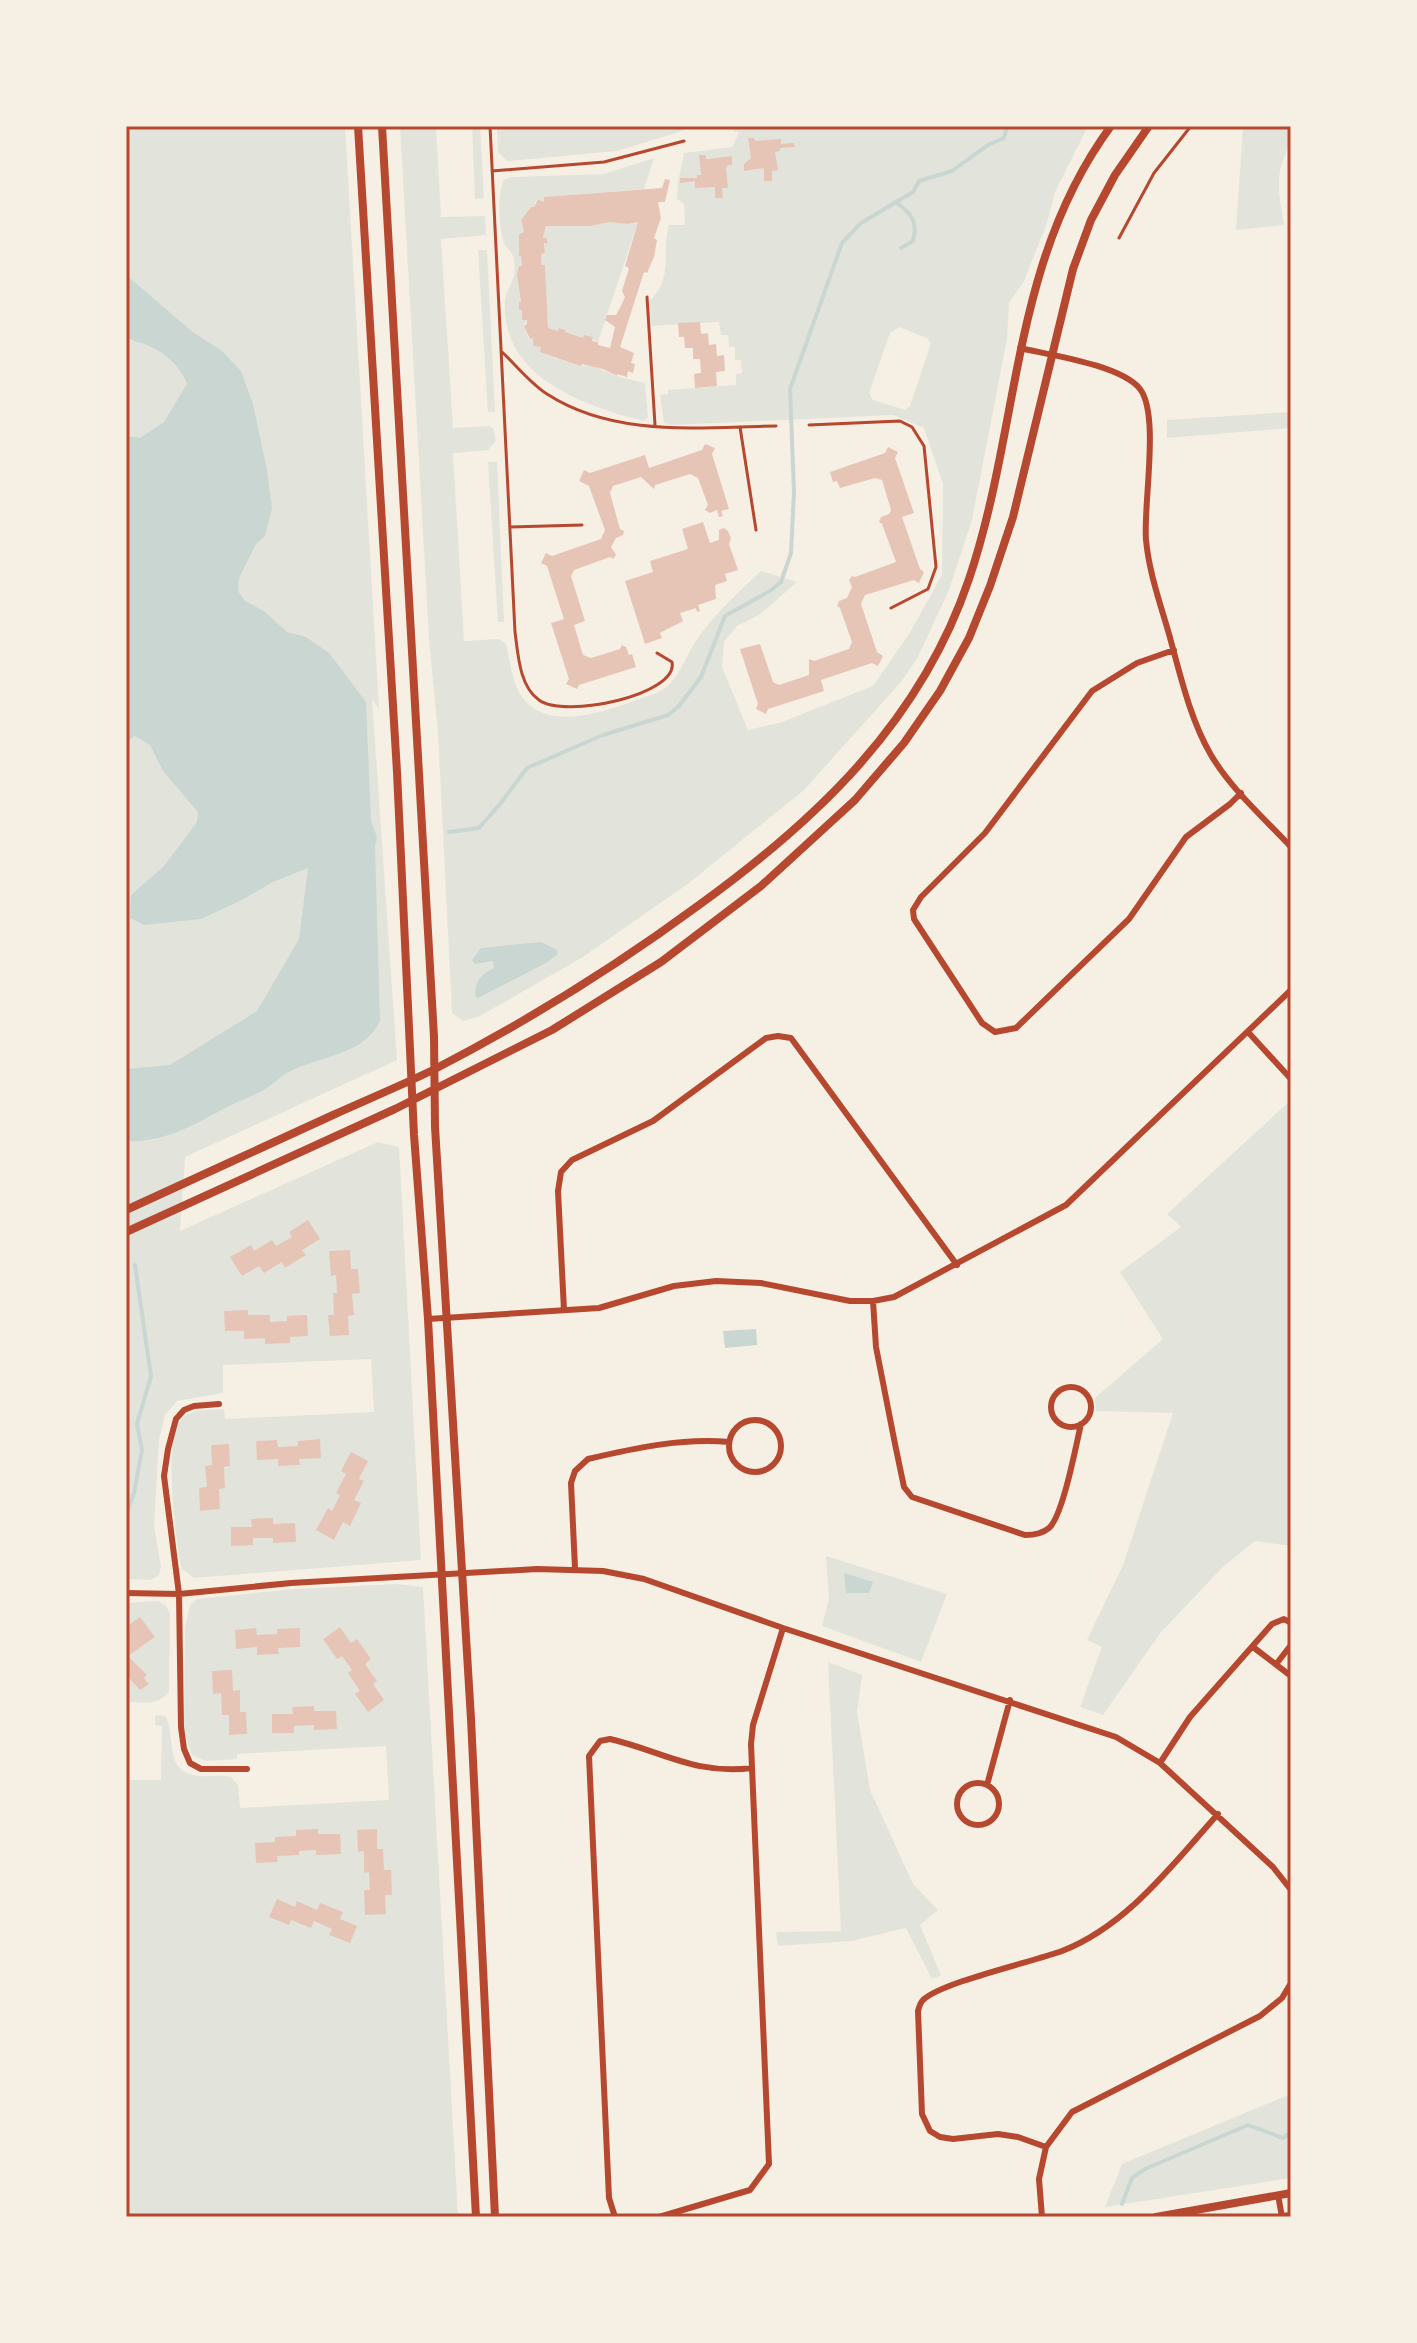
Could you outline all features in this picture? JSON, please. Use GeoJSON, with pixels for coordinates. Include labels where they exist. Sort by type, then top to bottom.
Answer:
{"type":"FeatureCollection","features":[{"type":"Feature","properties":{"kind":"main road"},"geometry":{"type":"LineString","coordinates":[[358,126],[428,1319],[476,2217]]}},
{"type":"Feature","properties":{"kind":"main road"},"geometry":{"type":"LineString","coordinates":[[382,126],[471,1719],[495,2217]]}},
{"type":"Feature","properties":{"kind":"main road"},"geometry":{"type":"LineString","coordinates":[[126,1210],[434,1069],[539,1012],[605,971],[748,869],[796,831],[849,778],[901,714],[923,681],[948,633],[969,578],[985,521],[1035,282],[1052,232],[1073,185],[1111,126]]}},
{"type":"Feature","properties":{"kind":"main road"},"geometry":{"type":"LineString","coordinates":[[126,1232],[413,1100],[552,1030],[661,962],[761,886],[855,800],[904,743],[940,691],[969,638],[1013,517],[1073,269],[1091,220],[1115,175],[1149,126]]}},
{"type":"Feature","properties":{"kind":"main road"},"geometry":{"type":"LineString","coordinates":[[1156,2217],[1291,2193]]}},
{"type":"Feature","properties":{"kind":"main road"},"geometry":{"type":"LineString","coordinates":[[1282,2217],[1291,2216]]}},
{"type":"Feature","properties":{"kind":"street"},"geometry":{"type":"LineString","coordinates":[[1020,348],[1111,371],[1133,382],[1142,391],[1150,431],[1146,535],[1148,563],[1192,711],[1211,755],[1291,847]]}},
{"type":"Feature","properties":{"kind":"street"},"geometry":{"type":"LineString","coordinates":[[1174,650],[1137,663],[1092,691],[985,833],[921,897],[913,910],[914,919],[982,1023],[995,1032],[1016,1028],[1129,919],[1186,837],[1241,793]]}},
{"type":"Feature","properties":{"kind":"street"},"geometry":{"type":"LineString","coordinates":[[428,1319],[599,1308],[674,1286],[716,1281],[761,1283],[850,1301],[873,1301],[909,1291],[1066,1205],[1291,990]]}},
{"type":"Feature","properties":{"kind":"street"},"geometry":{"type":"LineString","coordinates":[[1248,1032],[1291,1079]]}},
{"type":"Feature","properties":{"kind":"street"},"geometry":{"type":"LineString","coordinates":[[564,1310],[558,1191],[561,1172],[572,1160],[653,1121],[766,1038],[778,1036],[791,1038],[957,1265]]}},
{"type":"Feature","properties":{"kind":"street"},"geometry":{"type":"LineString","coordinates":[[873,1301],[876,1347],[895,1444],[904,1487],[912,1497],[1025,1535],[1036,1535],[1051,1527],[1059,1511],[1081,1424],[1089,1414],[1090,1401],[1083,1391],[1064,1388],[1054,1396],[1053,1416],[1062,1425],[1081,1424]]}},
{"type":"Feature","properties":{"kind":"street"},"geometry":{"type":"LineString","coordinates":[[219,1404],[184,1410],[176,1419],[168,1449],[165,1490],[179,1594],[184,1749],[190,1763],[201,1769],[247,1769]]}},
{"type":"Feature","properties":{"kind":"street"},"geometry":{"type":"LineString","coordinates":[[757,1421],[773,1427],[781,1443],[773,1465],[755,1472],[740,1468],[733,1461],[729,1442],[736,1428],[757,1421]]}},
{"type":"Feature","properties":{"kind":"street"},"geometry":{"type":"LineString","coordinates":[[575,1568],[571,1483],[581,1463],[660,1444],[697,1439],[729,1442]]}},
{"type":"Feature","properties":{"kind":"street"},"geometry":{"type":"LineString","coordinates":[[126,1593],[179,1594],[291,1583],[575,1568],[644,1579],[1116,1737],[1160,1763],[1273,1867],[1291,1890]]}},
{"type":"Feature","properties":{"kind":"street"},"geometry":{"type":"LineString","coordinates":[[1160,1763],[1190,1717],[1272,1624],[1284,1619],[1291,1623]]}},
{"type":"Feature","properties":{"kind":"street"},"geometry":{"type":"LineString","coordinates":[[659,2217],[750,2190],[769,2164],[752,1768],[753,1725],[783,1628]]}},
{"type":"Feature","properties":{"kind":"street"},"geometry":{"type":"LineString","coordinates":[[1277,1663],[1291,1645]]}},
{"type":"Feature","properties":{"kind":"street"},"geometry":{"type":"LineString","coordinates":[[1253,1647],[1291,1676]]}},
{"type":"Feature","properties":{"kind":"street"},"geometry":{"type":"LineString","coordinates":[[987,1785],[1010,1700]]}},
{"type":"Feature","properties":{"kind":"street"},"geometry":{"type":"LineString","coordinates":[[615,2217],[609,2198],[589,1756],[600,1741],[610,1739],[707,1768],[752,1768]]}},
{"type":"Feature","properties":{"kind":"street"},"geometry":{"type":"LineString","coordinates":[[968,1785],[987,1785],[998,1797],[996,1815],[980,1825],[970,1823],[958,1809],[960,1794],[968,1785]]}},
{"type":"Feature","properties":{"kind":"street"},"geometry":{"type":"LineString","coordinates":[[1046,2147],[998,2134],[953,2139],[930,2131],[922,2114],[918,2011],[922,2002],[942,1989],[1064,1950],[1093,1935],[1141,1897],[1218,1814]]}},
{"type":"Feature","properties":{"kind":"street"},"geometry":{"type":"LineString","coordinates":[[1042,2217],[1039,2179],[1046,2147],[1072,2112],[1260,2016],[1282,1998],[1291,1983]]}},
{"type":"Feature","properties":{"kind":"street"},"geometry":{"type":"LineString","coordinates":[[1278,2195],[1282,2217]]}},
{"type":"Feature","properties":{"kind":"lane"},"geometry":{"type":"LineString","coordinates":[[490,126],[515,632],[525,680],[539,700],[555,707],[577,708],[613,702],[660,683],[672,674],[672,662],[657,653]]}},
{"type":"Feature","properties":{"kind":"lane"},"geometry":{"type":"LineString","coordinates":[[1119,238],[1154,173],[1191,126]]}},
{"type":"Feature","properties":{"kind":"lane"},"geometry":{"type":"LineString","coordinates":[[492,171],[604,162],[684,141]]}},
{"type":"Feature","properties":{"kind":"lane"},"geometry":{"type":"LineString","coordinates":[[647,297],[655,427]]}},
{"type":"Feature","properties":{"kind":"lane"},"geometry":{"type":"LineString","coordinates":[[501,350],[532,382],[564,403],[589,414],[655,427],[776,426]]}},
{"type":"Feature","properties":{"kind":"lane"},"geometry":{"type":"LineString","coordinates":[[809,425],[900,421],[917,432],[924,446],[936,567],[928,589],[891,608]]}},
{"type":"Feature","properties":{"kind":"lane"},"geometry":{"type":"LineString","coordinates":[[740,426],[756,530]]}},
{"type":"Feature","properties":{"kind":"lane"},"geometry":{"type":"LineString","coordinates":[[509,527],[582,525]]}},
{"type":"Feature","properties":{"kind":"shaded area"},"geometry":{"type":"Polygon","coordinates":[[[126,126],[345,126],[379,709],[372,699],[397,1060],[185,1157],[180,1231],[378,1142],[399,1147],[421,1560],[194,1578],[181,1568],[172,1468],[176,1430],[186,1415],[202,1410],[224,1409],[225,1419],[374,1412],[371,1359],[223,1365],[223,1393],[177,1401],[165,1415],[159,1440],[154,1525],[161,1567],[159,1575],[150,1580],[126,1579],[126,126]]]}},
{"type":"Feature","properties":{"kind":"shaded area"},"geometry":{"type":"Polygon","coordinates":[[[400,126],[436,126],[441,217],[485,216],[486,235],[441,239],[453,428],[489,426],[493,428],[496,441],[488,450],[453,453],[464,641],[499,639],[506,644],[516,685],[533,708],[561,716],[592,714],[666,688],[705,629],[761,571],[797,582],[759,615],[737,626],[724,642],[722,667],[748,730],[782,722],[873,686],[909,634],[942,575],[943,484],[924,428],[893,415],[664,423],[660,395],[668,394],[668,390],[736,385],[736,374],[742,373],[741,360],[735,360],[735,347],[729,347],[728,335],[721,335],[719,322],[651,326],[646,304],[655,295],[664,276],[669,225],[685,225],[684,204],[677,199],[684,153],[732,147],[739,132],[734,132],[734,126],[1088,126],[1055,192],[1047,223],[1024,281],[1009,303],[1007,339],[972,520],[949,590],[918,657],[901,682],[804,790],[689,883],[583,957],[480,1016],[463,1021],[452,1013],[438,733],[429,639],[400,126]],[[899,327],[890,333],[869,393],[873,400],[905,410],[910,406],[931,343],[927,338],[899,327]]]}},
{"type":"Feature","properties":{"kind":"shaded area"},"geometry":{"type":"Polygon","coordinates":[[[472,126],[480,126],[484,198],[475,199],[472,126]]]}},
{"type":"Feature","properties":{"kind":"shaded area"},"geometry":{"type":"Polygon","coordinates":[[[497,126],[685,126],[685,130],[617,151],[507,161],[498,152],[497,126]]]}},
{"type":"Feature","properties":{"kind":"shaded area"},"geometry":{"type":"Polygon","coordinates":[[[1243,126],[1291,126],[1279,178],[1284,225],[1236,230],[1243,126]]]}},
{"type":"Feature","properties":{"kind":"shaded area"},"geometry":{"type":"Polygon","coordinates":[[[654,158],[644,189],[544,197],[544,202],[538,199],[521,220],[524,232],[519,234],[519,255],[522,266],[517,276],[521,302],[519,310],[522,310],[522,320],[527,320],[524,326],[529,339],[533,338],[533,346],[541,347],[556,359],[557,356],[581,366],[592,365],[613,375],[645,383],[648,417],[644,421],[596,407],[550,384],[531,368],[516,349],[507,327],[505,300],[513,279],[514,260],[503,240],[500,201],[504,180],[512,177],[604,174],[654,158]]]}},
{"type":"Feature","properties":{"kind":"shaded area"},"geometry":{"type":"Polygon","coordinates":[[[609,222],[638,222],[598,342],[560,328],[558,331],[548,328],[545,265],[541,265],[544,243],[547,244],[547,238],[543,238],[546,226],[591,226],[609,222]]]}},
{"type":"Feature","properties":{"kind":"shaded area"},"geometry":{"type":"Polygon","coordinates":[[[478,250],[487,250],[495,412],[488,412],[478,250]]]}},
{"type":"Feature","properties":{"kind":"shaded area"},"geometry":{"type":"Polygon","coordinates":[[[126,275],[194,333],[221,350],[241,371],[253,404],[272,509],[265,536],[256,544],[239,578],[238,591],[245,601],[264,611],[287,632],[306,637],[329,653],[366,702],[371,821],[377,837],[380,1021],[363,1042],[339,1054],[299,1067],[262,1091],[192,1126],[167,1136],[140,1141],[126,1141],[126,1069],[170,1065],[257,1011],[299,939],[308,868],[273,882],[201,919],[144,925],[130,918],[131,895],[164,866],[197,822],[198,812],[163,771],[150,745],[135,736],[126,742],[126,436],[140,438],[164,422],[187,384],[176,365],[164,355],[126,336],[126,275]]]}},
{"type":"Feature","properties":{"kind":"shaded area"},"geometry":{"type":"Polygon","coordinates":[[[1291,412],[1291,428],[1167,438],[1167,420],[1291,412]]]}},
{"type":"Feature","properties":{"kind":"shaded area"},"geometry":{"type":"Polygon","coordinates":[[[488,462],[497,462],[504,622],[498,622],[488,462]]]}},
{"type":"Feature","properties":{"kind":"shaded area"},"geometry":{"type":"Polygon","coordinates":[[[541,942],[557,950],[558,954],[478,998],[475,996],[480,979],[494,968],[493,961],[475,964],[472,960],[481,948],[541,942]]]}},
{"type":"Feature","properties":{"kind":"shaded area"},"geometry":{"type":"Polygon","coordinates":[[[1291,1100],[1291,1546],[1255,1541],[1224,1566],[1161,1632],[1103,1715],[1080,1707],[1102,1647],[1087,1640],[1123,1565],[1173,1413],[1096,1411],[1095,1398],[1163,1339],[1120,1272],[1181,1227],[1167,1214],[1291,1100]]]}},
{"type":"Feature","properties":{"kind":"shaded area"},"geometry":{"type":"Polygon","coordinates":[[[756,1329],[757,1345],[725,1348],[723,1331],[756,1329]]]}},
{"type":"Feature","properties":{"kind":"shaded area"},"geometry":{"type":"Polygon","coordinates":[[[826,1556],[947,1594],[921,1662],[822,1626],[829,1599],[826,1556]]]}},
{"type":"Feature","properties":{"kind":"shaded area"},"geometry":{"type":"Polygon","coordinates":[[[844,1573],[873,1582],[869,1593],[846,1593],[844,1573]]]}},
{"type":"Feature","properties":{"kind":"shaded area"},"geometry":{"type":"Polygon","coordinates":[[[397,1584],[423,1587],[458,2217],[126,2217],[126,1780],[161,1780],[162,1726],[155,1725],[155,1715],[165,1716],[178,1766],[193,1775],[231,1777],[238,1785],[240,1808],[389,1800],[386,1746],[237,1754],[237,1759],[205,1761],[192,1755],[184,1732],[185,1627],[190,1605],[197,1599],[294,1589],[397,1584]]]}},
{"type":"Feature","properties":{"kind":"shaded area"},"geometry":{"type":"Polygon","coordinates":[[[158,1601],[166,1606],[170,1614],[169,1692],[155,1701],[126,1702],[126,1603],[158,1601]]]}},
{"type":"Feature","properties":{"kind":"shaded area"},"geometry":{"type":"Polygon","coordinates":[[[828,1662],[862,1675],[857,1712],[870,1790],[913,1884],[938,1910],[920,1925],[941,1975],[932,1979],[906,1928],[851,1941],[778,1946],[776,1932],[841,1931],[828,1662]]]}},
{"type":"Feature","properties":{"kind":"shaded area"},"geometry":{"type":"Polygon","coordinates":[[[1291,2094],[1291,2178],[1105,2207],[1122,2164],[1291,2094]]]}},
{"type":"Feature","properties":{"kind":"building"},"geometry":{"type":"Polygon","coordinates":[[[748,138],[755,141],[781,139],[781,144],[794,143],[795,147],[780,148],[775,152],[778,170],[772,171],[772,181],[764,181],[764,168],[744,171],[744,164],[751,158],[748,138]]]}},
{"type":"Feature","properties":{"kind":"building"},"geometry":{"type":"Polygon","coordinates":[[[699,155],[706,155],[706,159],[732,156],[732,165],[726,169],[728,188],[722,188],[723,198],[715,198],[715,187],[695,188],[695,181],[680,183],[680,178],[697,178],[701,175],[699,155]]]}},
{"type":"Feature","properties":{"kind":"building"},"geometry":{"type":"Polygon","coordinates":[[[665,179],[670,180],[665,202],[658,202],[661,218],[654,238],[657,240],[654,257],[647,273],[644,272],[620,347],[634,353],[631,363],[635,364],[633,373],[628,371],[627,377],[617,376],[603,369],[581,366],[540,352],[541,347],[533,346],[533,338],[530,339],[524,326],[527,320],[522,320],[522,310],[519,310],[521,302],[517,275],[519,266],[522,266],[519,234],[524,232],[521,220],[538,199],[544,202],[544,197],[662,188],[665,179]],[[609,222],[591,226],[546,226],[543,238],[547,238],[547,244],[544,243],[541,265],[545,265],[548,328],[566,330],[583,338],[584,335],[593,337],[592,341],[598,342],[598,345],[610,348],[615,327],[605,320],[607,315],[616,315],[625,297],[622,291],[629,268],[625,266],[638,222],[609,222]]]}},
{"type":"Feature","properties":{"kind":"building"},"geometry":{"type":"Polygon","coordinates":[[[700,322],[701,334],[708,333],[709,345],[716,344],[717,356],[724,355],[725,371],[716,372],[717,386],[695,388],[694,374],[701,373],[700,359],[693,359],[693,348],[685,348],[684,337],[679,337],[678,323],[700,322]]]}},
{"type":"Feature","properties":{"kind":"building"},"geometry":{"type":"Polygon","coordinates":[[[705,444],[715,448],[712,454],[729,509],[721,511],[723,516],[719,517],[717,510],[710,513],[705,510],[708,505],[698,478],[690,474],[655,485],[654,489],[641,477],[613,486],[610,493],[623,535],[616,538],[611,547],[616,555],[613,559],[610,557],[574,570],[571,576],[585,621],[574,625],[583,655],[591,658],[620,649],[622,645],[629,655],[632,654],[636,667],[579,685],[577,689],[566,684],[569,679],[551,623],[564,619],[547,566],[541,563],[546,553],[552,556],[601,539],[605,530],[589,486],[579,481],[584,470],[590,473],[645,455],[649,468],[702,450],[705,444]]]}},
{"type":"Feature","properties":{"kind":"building"},"geometry":{"type":"Polygon","coordinates":[[[888,447],[898,452],[895,458],[914,513],[902,517],[920,569],[924,572],[919,583],[914,580],[865,595],[861,604],[877,652],[883,656],[878,666],[872,663],[821,680],[824,691],[768,709],[766,714],[756,709],[758,704],[740,649],[760,644],[773,682],[779,685],[809,675],[809,659],[814,661],[849,649],[852,642],[837,606],[839,601],[847,598],[852,587],[849,580],[852,576],[896,562],[879,522],[891,510],[882,480],[875,478],[840,488],[837,481],[833,482],[830,472],[885,453],[888,447]]]}},
{"type":"Feature","properties":{"kind":"building"},"geometry":{"type":"Polygon","coordinates":[[[703,522],[710,543],[719,540],[719,530],[724,528],[728,531],[738,570],[725,574],[727,581],[715,585],[716,599],[698,605],[700,611],[697,612],[696,608],[680,613],[683,621],[660,633],[662,638],[645,644],[625,581],[653,572],[650,561],[688,549],[682,529],[703,522]]]}},
{"type":"Feature","properties":{"kind":"building"},"geometry":{"type":"Polygon","coordinates":[[[308,1220],[320,1239],[302,1250],[306,1255],[285,1268],[282,1262],[264,1273],[259,1266],[242,1276],[230,1257],[251,1245],[254,1251],[272,1240],[276,1246],[292,1237],[289,1232],[308,1220]]]}},
{"type":"Feature","properties":{"kind":"building"},"geometry":{"type":"Polygon","coordinates":[[[350,1250],[351,1269],[358,1269],[360,1293],[352,1294],[354,1315],[348,1316],[349,1335],[330,1336],[328,1315],[334,1315],[333,1293],[337,1293],[336,1275],[331,1276],[329,1251],[350,1250]]]}},
{"type":"Feature","properties":{"kind":"building"},"geometry":{"type":"Polygon","coordinates":[[[248,1310],[248,1315],[270,1315],[270,1322],[287,1321],[287,1316],[307,1315],[308,1336],[290,1337],[290,1343],[265,1344],[265,1338],[244,1339],[244,1331],[225,1331],[224,1311],[248,1310]]]}},
{"type":"Feature","properties":{"kind":"building"},"geometry":{"type":"Polygon","coordinates":[[[320,1439],[321,1458],[299,1459],[300,1465],[278,1466],[278,1459],[257,1460],[256,1441],[277,1440],[278,1447],[298,1446],[298,1441],[320,1439]]]}},
{"type":"Feature","properties":{"kind":"building"},"geometry":{"type":"Polygon","coordinates":[[[229,1444],[230,1466],[224,1467],[225,1488],[219,1489],[220,1509],[200,1511],[199,1488],[207,1487],[205,1466],[212,1465],[211,1445],[229,1444]]]}},
{"type":"Feature","properties":{"kind":"building"},"geometry":{"type":"Polygon","coordinates":[[[351,1452],[368,1461],[359,1479],[364,1481],[354,1500],[361,1503],[350,1526],[343,1522],[334,1540],[316,1530],[328,1508],[332,1511],[340,1495],[336,1493],[346,1474],[341,1471],[351,1452]]]}},
{"type":"Feature","properties":{"kind":"building"},"geometry":{"type":"Polygon","coordinates":[[[273,1518],[273,1524],[295,1523],[296,1542],[273,1543],[273,1538],[253,1538],[253,1545],[231,1546],[231,1527],[252,1527],[251,1519],[273,1518]]]}},
{"type":"Feature","properties":{"kind":"building"},"geometry":{"type":"Polygon","coordinates":[[[140,1617],[155,1637],[128,1656],[147,1675],[144,1678],[149,1684],[140,1690],[126,1675],[126,1621],[129,1625],[140,1617]]]}},
{"type":"Feature","properties":{"kind":"building"},"geometry":{"type":"Polygon","coordinates":[[[340,1627],[351,1643],[357,1639],[371,1659],[365,1664],[377,1681],[373,1684],[384,1700],[368,1712],[355,1694],[360,1691],[348,1673],[352,1670],[342,1656],[337,1659],[323,1639],[340,1627]]]}},
{"type":"Feature","properties":{"kind":"building"},"geometry":{"type":"Polygon","coordinates":[[[256,1628],[257,1635],[277,1634],[277,1629],[300,1628],[300,1647],[278,1648],[279,1654],[257,1655],[257,1647],[236,1649],[235,1630],[256,1628]]]}},
{"type":"Feature","properties":{"kind":"building"},"geometry":{"type":"Polygon","coordinates":[[[232,1670],[233,1691],[240,1690],[240,1712],[246,1712],[247,1734],[229,1735],[229,1715],[222,1715],[221,1693],[213,1694],[212,1671],[232,1670]]]}},
{"type":"Feature","properties":{"kind":"building"},"geometry":{"type":"Polygon","coordinates":[[[314,1706],[314,1711],[336,1711],[337,1729],[314,1730],[314,1725],[294,1726],[294,1733],[272,1733],[272,1714],[293,1714],[292,1707],[314,1706]]]}},
{"type":"Feature","properties":{"kind":"building"},"geometry":{"type":"Polygon","coordinates":[[[318,1829],[318,1834],[340,1834],[341,1854],[316,1855],[316,1850],[299,1851],[299,1855],[277,1856],[278,1862],[256,1863],[255,1843],[275,1842],[275,1837],[296,1836],[296,1830],[318,1829]]]}},
{"type":"Feature","properties":{"kind":"building"},"geometry":{"type":"Polygon","coordinates":[[[377,1829],[377,1849],[383,1849],[384,1870],[391,1870],[392,1895],[385,1895],[386,1914],[365,1915],[364,1890],[370,1890],[369,1872],[364,1873],[364,1851],[358,1852],[357,1830],[377,1829]]]}},
{"type":"Feature","properties":{"kind":"building"},"geometry":{"type":"Polygon","coordinates":[[[277,1899],[295,1907],[297,1901],[317,1910],[320,1903],[343,1912],[340,1919],[357,1926],[350,1943],[329,1935],[332,1929],[314,1921],[311,1928],[291,1920],[289,1925],[269,1917],[277,1899]]]}},
{"type":"Feature","properties":{"kind":"waterway"},"geometry":{"type":"LineString","coordinates":[[449,832],[479,828],[527,768],[603,735],[668,715],[679,706],[701,677],[725,616],[781,582],[791,553],[794,492],[790,389],[842,243],[861,223],[913,192],[919,181],[952,171],[988,145],[1004,138],[1007,126]]}},
{"type":"Feature","properties":{"kind":"waterway"},"geometry":{"type":"LineString","coordinates":[[897,203],[910,215],[915,229],[913,241],[901,248]]}},
{"type":"Feature","properties":{"kind":"waterway"},"geometry":{"type":"LineString","coordinates":[[126,1515],[134,1493],[142,1450],[137,1424],[151,1376],[135,1265]]}},
{"type":"Feature","properties":{"kind":"waterway"},"geometry":{"type":"LineString","coordinates":[[1122,2204],[1132,2178],[1145,2169],[1248,2125],[1283,2138],[1291,2132]]}}]}
